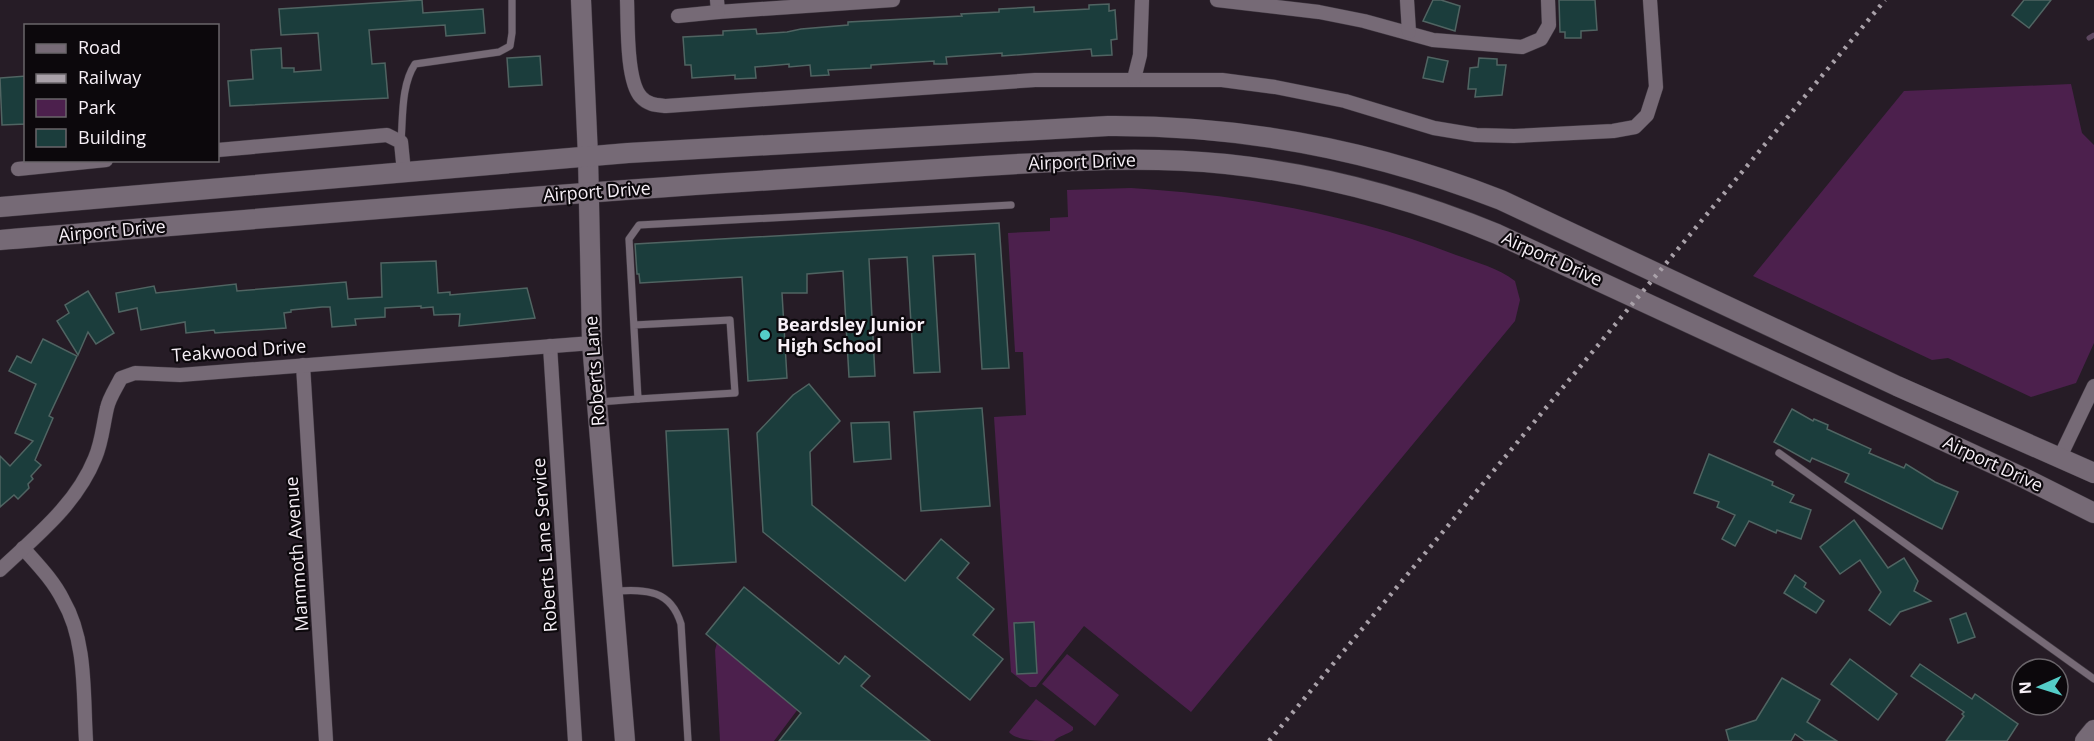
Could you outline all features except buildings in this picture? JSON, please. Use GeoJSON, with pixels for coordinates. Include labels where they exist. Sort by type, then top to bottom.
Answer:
{"type":"FeatureCollection","features":[{"type":"Feature","properties":{"kind":"main road","name":"Roberts Lane"},"geometry":{"type":"LineString","coordinates":[[581,0],[588,156],[592,343],[625,741]]}},
{"type":"Feature","properties":{"kind":"main road","name":"Airport Drive"},"geometry":{"type":"LineString","coordinates":[[0,207],[588,156],[1118,126],[1212,130],[1272,137],[1329,147],[1415,169],[1458,183],[1530,212],[1897,386],[2094,473]]}},
{"type":"Feature","properties":{"kind":"main road","name":"Airport Drive"},"geometry":{"type":"LineString","coordinates":[[0,240],[588,193],[1096,159],[1222,164],[1276,170],[1330,181],[1416,204],[1497,234],[2015,474],[2094,513]]}},
{"type":"Feature","properties":{"kind":"main road"},"geometry":{"type":"LineString","coordinates":[[2085,741],[2094,730]]}},
{"type":"Feature","properties":{"kind":"street"},"geometry":{"type":"LineString","coordinates":[[627,0],[630,70],[636,90],[651,105],[666,106],[1035,81],[1221,80],[1275,87],[1345,101],[1434,128],[1476,135],[1514,136],[1635,128],[1647,115],[1656,87],[1650,0]]}},
{"type":"Feature","properties":{"kind":"street"},"geometry":{"type":"LineString","coordinates":[[678,16],[717,6],[893,0]]}},
{"type":"Feature","properties":{"kind":"street"},"geometry":{"type":"LineString","coordinates":[[1134,79],[1140,55],[1142,0]]}},
{"type":"Feature","properties":{"kind":"street"},"geometry":{"type":"LineString","coordinates":[[1217,0],[1273,3],[1353,18],[1432,40],[1522,47],[1541,39],[1549,25],[1548,0]]}},
{"type":"Feature","properties":{"kind":"street"},"geometry":{"type":"LineString","coordinates":[[1407,0],[1409,32]]}},
{"type":"Feature","properties":{"kind":"street"},"geometry":{"type":"LineString","coordinates":[[219,150],[387,135],[401,142],[404,172]]}},
{"type":"Feature","properties":{"kind":"street"},"geometry":{"type":"LineString","coordinates":[[18,168],[84,162]]}},
{"type":"Feature","properties":{"kind":"street","name":"Teakwood Drive"},"geometry":{"type":"LineString","coordinates":[[0,570],[68,504],[84,481],[96,456],[104,430],[107,406],[121,378],[135,373],[180,375],[592,343]]}},
{"type":"Feature","properties":{"kind":"street","name":"Roberts Lane Service"},"geometry":{"type":"LineString","coordinates":[[550,346],[575,741]]}},
{"type":"Feature","properties":{"kind":"street","name":"Mammoth Avenue"},"geometry":{"type":"LineString","coordinates":[[303,365],[326,741]]}},
{"type":"Feature","properties":{"kind":"street"},"geometry":{"type":"LineString","coordinates":[[2060,458],[2094,386]]}},
{"type":"Feature","properties":{"kind":"street"},"geometry":{"type":"LineString","coordinates":[[23,549],[50,578],[74,624],[81,651],[86,741]]}},
{"type":"Feature","properties":{"kind":"lane"},"geometry":{"type":"LineString","coordinates":[[401,142],[403,108],[409,73],[415,64],[500,51],[510,46],[513,33],[512,0]]}},
{"type":"Feature","properties":{"kind":"lane"},"geometry":{"type":"LineString","coordinates":[[638,399],[629,239],[639,225],[1011,205]]}},
{"type":"Feature","properties":{"kind":"lane"},"geometry":{"type":"LineString","coordinates":[[597,402],[735,393],[730,320],[634,325]]}},
{"type":"Feature","properties":{"kind":"lane"},"geometry":{"type":"LineString","coordinates":[[1779,453],[2094,679]]}},
{"type":"Feature","properties":{"kind":"lane"},"geometry":{"type":"LineString","coordinates":[[613,591],[650,592],[668,600],[678,616],[681,624],[688,741]]}},
{"type":"Feature","properties":{"kind":"green space"},"geometry":{"type":"Polygon","coordinates":[[[2071,84],[2082,133],[2094,145],[2094,343],[2076,383],[2031,397],[1948,358],[1932,360],[1753,276],[1904,91],[2071,84]]]}},
{"type":"Feature","properties":{"kind":"green space"},"geometry":{"type":"Polygon","coordinates":[[[1131,188],[1255,201],[1377,228],[1502,272],[1515,281],[1520,300],[1515,321],[1191,712],[1084,626],[1036,687],[1030,687],[1011,672],[994,417],[1026,415],[1023,352],[1015,352],[1008,233],[1050,231],[1050,218],[1068,217],[1067,190],[1131,188]]]}},
{"type":"Feature","properties":{"kind":"green space"},"geometry":{"type":"Polygon","coordinates":[[[717,643],[798,709],[774,741],[720,741],[715,650],[717,643]]]}},
{"type":"Feature","properties":{"kind":"green space"},"geometry":{"type":"Polygon","coordinates":[[[1067,654],[1119,695],[1095,726],[1042,684],[1067,654]]]}},
{"type":"Feature","properties":{"kind":"green space"},"geometry":{"type":"Polygon","coordinates":[[[1036,699],[1073,727],[1073,730],[1054,741],[1029,740],[1012,735],[1009,732],[1036,699]]]}},
{"type":"Feature","properties":{"kind":"waterway"},"geometry":{"type":"LineString","coordinates":[[2089,38],[2094,35]]}},
{"type":"Feature","properties":{"kind":"railway"},"geometry":{"type":"LineString","coordinates":[[1269,741],[1885,0]]}},
{"type":"Feature","properties":{"kind":"place","name":"Beardsley Junior High School"},"geometry":{"type":"Point","coordinates":[765,335]}}]}
